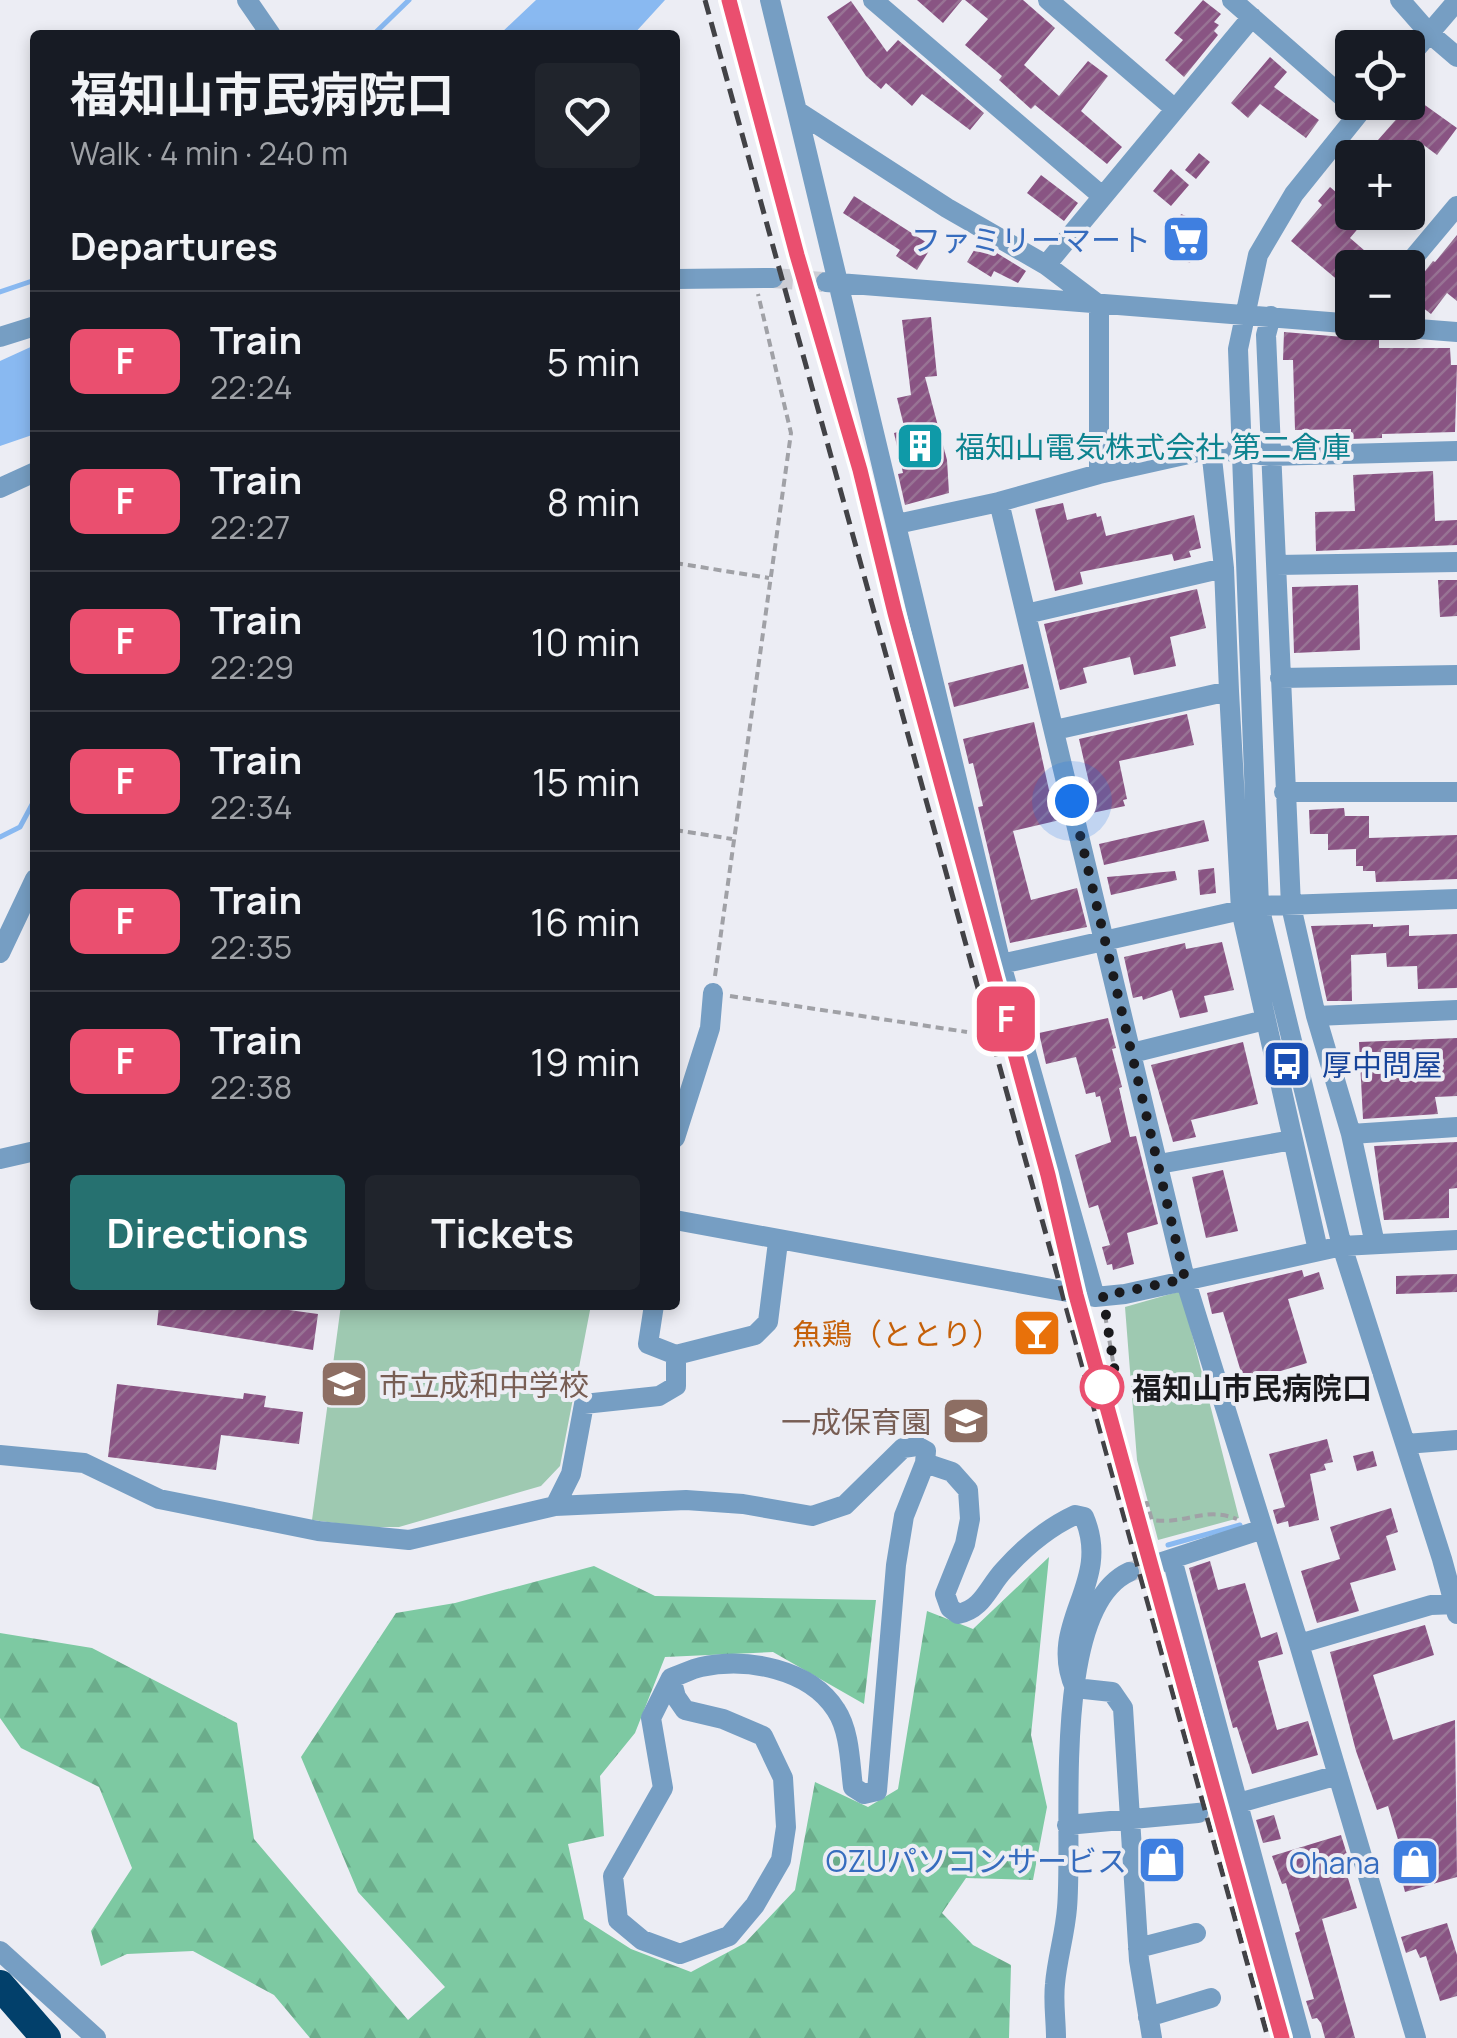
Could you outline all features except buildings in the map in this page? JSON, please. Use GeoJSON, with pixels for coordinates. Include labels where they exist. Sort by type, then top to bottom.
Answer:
{"type":"FeatureCollection","features":[{"type":"Feature","properties":{"kind":"highway"},"geometry":{"type":"LineString","coordinates":[[0,1986],[46,2038]]}},
{"type":"Feature","properties":{"kind":"street"},"geometry":{"type":"LineString","coordinates":[[247,0],[268,30]]}},
{"type":"Feature","properties":{"kind":"street"},"geometry":{"type":"LineString","coordinates":[[770,0],[797,111],[831,283],[898,524],[1001,964],[1099,1297]]}},
{"type":"Feature","properties":{"kind":"street"},"geometry":{"type":"LineString","coordinates":[[873,0],[1102,196]]}},
{"type":"Feature","properties":{"kind":"street"},"geometry":{"type":"LineString","coordinates":[[1048,0],[1175,108]]}},
{"type":"Feature","properties":{"kind":"street"},"geometry":{"type":"LineString","coordinates":[[1232,0],[1335,84]]}},
{"type":"Feature","properties":{"kind":"street"},"geometry":{"type":"LineString","coordinates":[[1400,0],[1429,34],[1457,57]]}},
{"type":"Feature","properties":{"kind":"street"},"geometry":{"type":"LineString","coordinates":[[1425,39],[1457,1]]}},
{"type":"Feature","properties":{"kind":"street"},"geometry":{"type":"LineString","coordinates":[[1046,265],[1252,17]]}},
{"type":"Feature","properties":{"kind":"street"},"geometry":{"type":"LineString","coordinates":[[797,111],[947,208],[1046,265],[1099,305]]}},
{"type":"Feature","properties":{"kind":"street"},"geometry":{"type":"LineString","coordinates":[[1299,1644],[1431,1606],[1456,1608],[1342,1246],[1250,908],[1238,349],[1258,255],[1294,194],[1354,120]]}},
{"type":"Feature","properties":{"kind":"street"},"geometry":{"type":"LineString","coordinates":[[1420,250],[1457,206]]}},
{"type":"Feature","properties":{"kind":"street"},"geometry":{"type":"LineString","coordinates":[[680,279],[764,277]]}},
{"type":"Feature","properties":{"kind":"street"},"geometry":{"type":"LineString","coordinates":[[831,283],[1335,321]]}},
{"type":"Feature","properties":{"kind":"street"},"geometry":{"type":"LineString","coordinates":[[1099,305],[1099,474]]}},
{"type":"Feature","properties":{"kind":"street"},"geometry":{"type":"LineString","coordinates":[[1272,316],[1266,336],[1270,456],[1292,906],[1316,1016],[1351,1134],[1374,1244]]}},
{"type":"Feature","properties":{"kind":"street"},"geometry":{"type":"LineString","coordinates":[[0,337],[30,328]]}},
{"type":"Feature","properties":{"kind":"street"},"geometry":{"type":"LineString","coordinates":[[1425,329],[1457,332]]}},
{"type":"Feature","properties":{"kind":"street"},"geometry":{"type":"LineString","coordinates":[[898,524],[1210,449],[1270,456],[1457,451]]}},
{"type":"Feature","properties":{"kind":"street"},"geometry":{"type":"LineString","coordinates":[[1210,449],[1224,568],[1229,690],[1265,1020],[1318,1250]]}},
{"type":"Feature","properties":{"kind":"street"},"geometry":{"type":"LineString","coordinates":[[0,488],[30,474]]}},
{"type":"Feature","properties":{"kind":"street"},"geometry":{"type":"LineString","coordinates":[[998,502],[1185,1279],[1416,2038]]}},
{"type":"Feature","properties":{"kind":"street"},"geometry":{"type":"LineString","coordinates":[[1277,564],[1457,562]]}},
{"type":"Feature","properties":{"kind":"street"},"geometry":{"type":"LineString","coordinates":[[1026,614],[1224,568]]}},
{"type":"Feature","properties":{"kind":"street"},"geometry":{"type":"LineString","coordinates":[[1280,678],[1457,674]]}},
{"type":"Feature","properties":{"kind":"street"},"geometry":{"type":"LineString","coordinates":[[1055,730],[1229,690]]}},
{"type":"Feature","properties":{"kind":"street"},"geometry":{"type":"LineString","coordinates":[[1284,792],[1457,792]]}},
{"type":"Feature","properties":{"kind":"street"},"geometry":{"type":"LineString","coordinates":[[0,953],[30,889]]}},
{"type":"Feature","properties":{"kind":"street"},"geometry":{"type":"LineString","coordinates":[[1001,964],[1250,908],[1457,899]]}},
{"type":"Feature","properties":{"kind":"street"},"geometry":{"type":"LineString","coordinates":[[680,1122],[710,1028],[713,993]]}},
{"type":"Feature","properties":{"kind":"street"},"geometry":{"type":"LineString","coordinates":[[1316,1016],[1457,1010]]}},
{"type":"Feature","properties":{"kind":"street"},"geometry":{"type":"LineString","coordinates":[[1132,1054],[1265,1020]]}},
{"type":"Feature","properties":{"kind":"street"},"geometry":{"type":"LineString","coordinates":[[1351,1134],[1457,1127]]}},
{"type":"Feature","properties":{"kind":"street"},"geometry":{"type":"LineString","coordinates":[[1159,1164],[1292,1140]]}},
{"type":"Feature","properties":{"kind":"street"},"geometry":{"type":"LineString","coordinates":[[0,1160],[30,1152]]}},
{"type":"Feature","properties":{"kind":"street"},"geometry":{"type":"LineString","coordinates":[[680,1221],[778,1242],[1099,1297],[1342,1246],[1457,1240]]}},
{"type":"Feature","properties":{"kind":"street"},"geometry":{"type":"LineString","coordinates":[[653,1310],[648,1344],[676,1354],[755,1335],[768,1322],[778,1242]]}},
{"type":"Feature","properties":{"kind":"street"},"geometry":{"type":"LineString","coordinates":[[555,1506],[571,1474],[584,1404],[659,1396],[676,1386],[676,1354]]}},
{"type":"Feature","properties":{"kind":"street"},"geometry":{"type":"LineString","coordinates":[[1406,1444],[1457,1440]]}},
{"type":"Feature","properties":{"kind":"street"},"geometry":{"type":"LineString","coordinates":[[0,1455],[84,1464],[159,1499],[318,1531],[409,1540],[555,1506],[686,1500],[743,1504],[812,1516],[846,1505],[903,1448],[918,1446],[926,1451],[904,1516],[896,1565],[877,1791],[864,1794],[853,1787],[848,1746],[837,1711],[808,1681],[774,1669],[739,1665],[701,1667],[671,1678],[650,1718],[663,1788],[614,1876],[618,1920],[642,1940],[680,1954],[729,1936],[755,1905],[781,1860],[786,1826],[783,1778],[762,1736],[723,1718],[685,1710],[676,1697],[671,1678]]}},
{"type":"Feature","properties":{"kind":"street"},"geometry":{"type":"LineString","coordinates":[[925,1463],[952,1472],[968,1490],[970,1519],[965,1544],[946,1594],[950,1608],[958,1614],[982,1602],[1003,1570],[1045,1533],[1074,1515],[1084,1517],[1091,1533],[1093,1569],[1068,1635],[1067,1670],[1074,1688]]}},
{"type":"Feature","properties":{"kind":"street"},"geometry":{"type":"LineString","coordinates":[[1262,1529],[1166,1561],[1301,2038]]}},
{"type":"Feature","properties":{"kind":"street"},"geometry":{"type":"LineString","coordinates":[[1056,2038],[1054,1986],[1067,1907],[1067,1772],[1074,1688],[1091,1615],[1120,1576],[1129,1572]]}},
{"type":"Feature","properties":{"kind":"street"},"geometry":{"type":"LineString","coordinates":[[1074,1688],[1112,1692],[1123,1708],[1138,1948],[1150,2027],[1211,1998]]}},
{"type":"Feature","properties":{"kind":"street"},"geometry":{"type":"LineString","coordinates":[[1232,1804],[1338,1775]]}},
{"type":"Feature","properties":{"kind":"street"},"geometry":{"type":"LineString","coordinates":[[1067,1825],[1198,1813]]}},
{"type":"Feature","properties":{"kind":"street"},"geometry":{"type":"LineString","coordinates":[[1138,1948],[1196,1934]]}},
{"type":"Feature","properties":{"kind":"street"},"geometry":{"type":"LineString","coordinates":[[0,1951],[96,2038]]}},
{"type":"Feature","properties":{"kind":"path"},"geometry":{"type":"LineString","coordinates":[[764,277],[790,433],[713,993],[967,1032]]}},
{"type":"Feature","properties":{"kind":"path"},"geometry":{"type":"LineString","coordinates":[[680,564],[770,578]]}},
{"type":"Feature","properties":{"kind":"path"},"geometry":{"type":"LineString","coordinates":[[680,831],[732,839]]}},
{"type":"Feature","properties":{"kind":"path"},"geometry":{"type":"LineString","coordinates":[[1099,1297],[1115,1373],[1108,1374]]}},
{"type":"Feature","properties":{"kind":"path"},"geometry":{"type":"LineString","coordinates":[[1143,1504],[1147,1503],[1152,1520],[1171,1523],[1217,1511],[1262,1529]]}},
{"type":"Feature","properties":{"kind":"green space"},"geometry":{"type":"Polygon","coordinates":[[[1181,1291],[1239,1518],[1158,1540],[1137,1460],[1125,1307],[1181,1291]]]}},
{"type":"Feature","properties":{"kind":"green space"},"geometry":{"type":"Polygon","coordinates":[[[340,1310],[590,1310],[560,1466],[541,1486],[399,1527],[312,1520],[340,1310]]]}},
{"type":"Feature","properties":{"kind":"green space"},"geometry":{"type":"Polygon","coordinates":[[[1049,1557],[1031,1735],[1047,1807],[1033,1880],[966,1878],[942,1913],[973,1945],[1011,1965],[1009,2038],[310,2038],[274,1995],[193,1951],[127,1954],[101,1966],[91,1931],[132,1868],[99,1787],[21,1748],[0,1718],[0,1633],[92,1648],[237,1723],[254,1839],[408,2020],[445,1987],[358,1892],[301,1757],[396,1613],[455,1603],[594,1566],[655,1596],[876,1600],[864,1704],[773,1652],[665,1657],[635,1733],[600,1776],[604,1836],[568,1844],[584,1919],[631,1949],[691,1972],[745,1943],[795,1890],[815,1782],[868,1807],[898,1789],[927,1611],[973,1629],[1049,1557]]]}},
{"type":"Feature","properties":{"kind":"water"},"geometry":{"type":"Polygon","coordinates":[[[536,0],[665,0],[638,30],[504,30],[536,0]]]}},
{"type":"Feature","properties":{"kind":"water"},"geometry":{"type":"Polygon","coordinates":[[[30,347],[30,436],[0,446],[0,361],[30,347]]]}},
{"type":"Feature","properties":{"kind":"waterway"},"geometry":{"type":"LineString","coordinates":[[378,30],[409,0]]}},
{"type":"Feature","properties":{"kind":"waterway"},"geometry":{"type":"LineString","coordinates":[[0,292],[30,282]]}},
{"type":"Feature","properties":{"kind":"waterway"},"geometry":{"type":"LineString","coordinates":[[0,837],[20,827],[30,808]]}},
{"type":"Feature","properties":{"kind":"waterway"},"geometry":{"type":"LineString","coordinates":[[1168,1545],[1240,1525]]}},
{"type":"Feature","properties":{"kind":"tunnel"},"geometry":{"type":"LineString","coordinates":[[773,278],[824,282]]}},
{"type":"Feature","properties":{"kind":"tunnel"},"geometry":{"type":"LineString","coordinates":[[1129,1572],[1159,1563]]}},
{"type":"Feature","properties":{"kind":"tunnel"},"geometry":{"type":"LineString","coordinates":[[1198,1813],[1226,1806]]}},
{"type":"Feature","properties":{"kind":"railway"},"geometry":{"type":"LineString","coordinates":[[705,0],[1268,2038]]}},
{"type":"Feature","properties":{"kind":"railway"},"geometry":{"type":"LineString","coordinates":[[729,0],[797,255],[861,470],[895,613],[1068,1257]]}},
{"type":"Feature","properties":{"kind":"train","name":"F"},"geometry":{"type":"LineString","coordinates":[[729,0],[860,470],[895,613],[1048,1175],[1076,1295],[1282,2038]]}},
{"type":"Feature","properties":{"kind":"place","name":"ファミリーマート"},"geometry":{"type":"Point","coordinates":[1186,239]}},
{"type":"Feature","properties":{"kind":"place","name":"福知山電気株式会社 第二倉庫"},"geometry":{"type":"Point","coordinates":[920,446]}},
{"type":"Feature","properties":{"kind":"place","name":"厚中問屋"},"geometry":{"type":"Point","coordinates":[1287,1064]}},
{"type":"Feature","properties":{"kind":"place","name":"魚鶏（ととり）"},"geometry":{"type":"Point","coordinates":[1037,1333]}},
{"type":"Feature","properties":{"kind":"place","name":"市立成和中学校"},"geometry":{"type":"Point","coordinates":[344,1384]}},
{"type":"Feature","properties":{"kind":"place","name":"福知山市民病院口"},"geometry":{"type":"Point","coordinates":[1102,1387]}},
{"type":"Feature","properties":{"kind":"place","name":"一成保育園"},"geometry":{"type":"Point","coordinates":[966,1421]}},
{"type":"Feature","properties":{"kind":"place","name":"OZUパソコンサービス"},"geometry":{"type":"Point","coordinates":[1162,1860]}},
{"type":"Feature","properties":{"kind":"place","name":"Ohana"},"geometry":{"type":"Point","coordinates":[1415,1862]}},
{"type":"Feature","properties":{"kind":"route"},"geometry":{"type":"LineString","coordinates":[[1072,801],[1185,1279],[1103,1296],[1115,1373],[1108,1374],[1102,1387]]}}]}
